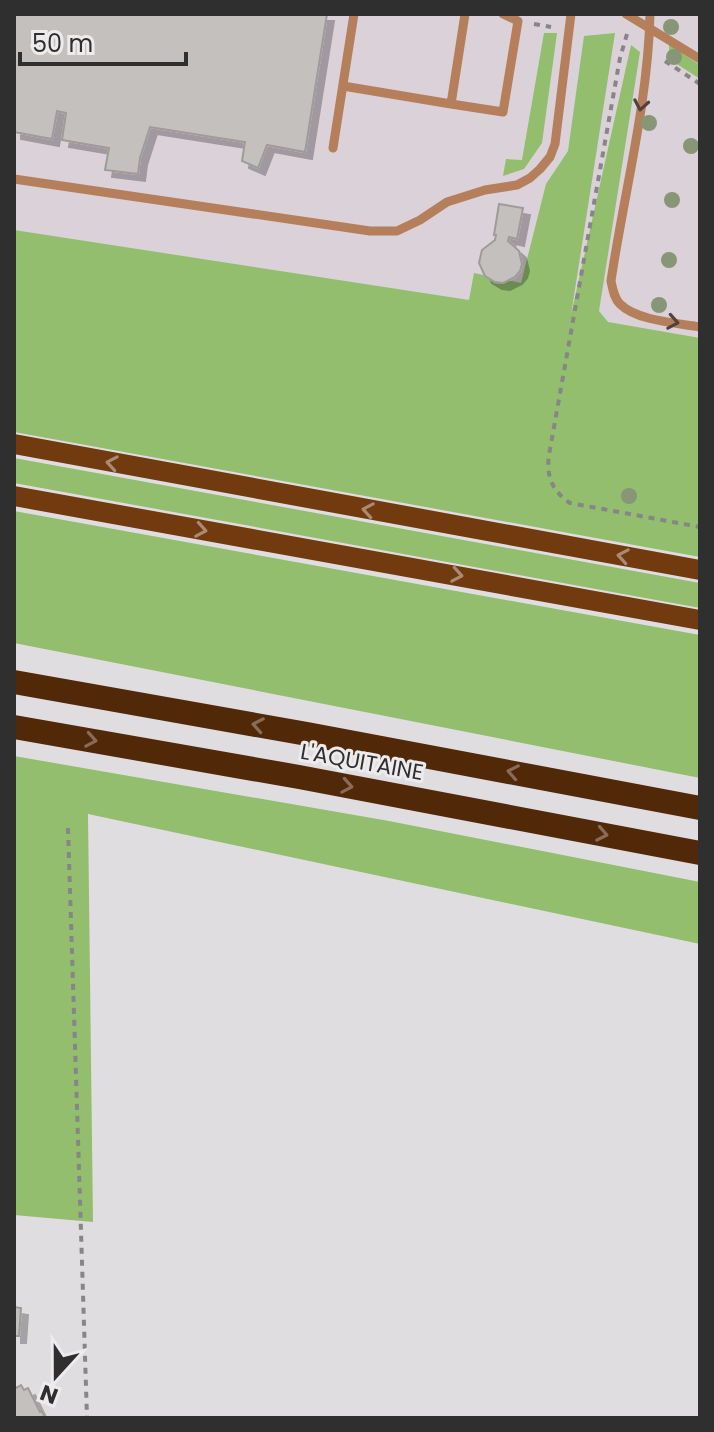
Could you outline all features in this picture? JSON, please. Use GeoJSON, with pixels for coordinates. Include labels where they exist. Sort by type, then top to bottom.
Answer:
{"type":"FeatureCollection","features":[{"type":"Feature","properties":{"kind":"highway","name":"L'AQUITAINE"},"geometry":{"type":"LineString","coordinates":[[14,682],[700,808]]}},
{"type":"Feature","properties":{"kind":"highway","name":"L'AQUITAINE"},"geometry":{"type":"LineString","coordinates":[[14,727],[700,853]]}},
{"type":"Feature","properties":{"kind":"main road"},"geometry":{"type":"LineString","coordinates":[[14,444],[700,570]]}},
{"type":"Feature","properties":{"kind":"main road"},"geometry":{"type":"LineString","coordinates":[[14,496],[700,620]]}},
{"type":"Feature","properties":{"kind":"lane"},"geometry":{"type":"LineString","coordinates":[[333,148],[354,14]]}},
{"type":"Feature","properties":{"kind":"lane"},"geometry":{"type":"LineString","coordinates":[[451,104],[465,14]]}},
{"type":"Feature","properties":{"kind":"lane"},"geometry":{"type":"LineString","coordinates":[[343,86],[503,112],[518,21],[503,14]]}},
{"type":"Feature","properties":{"kind":"lane"},"geometry":{"type":"LineString","coordinates":[[14,179],[370,231],[397,231],[447,202],[485,190],[517,185],[530,178],[550,157],[555,144],[571,14]]}},
{"type":"Feature","properties":{"kind":"lane"},"geometry":{"type":"LineString","coordinates":[[650,14],[644,85],[611,281],[614,295],[629,311],[700,327]]}},
{"type":"Feature","properties":{"kind":"lane"},"geometry":{"type":"LineString","coordinates":[[630,16],[700,59]]}},
{"type":"Feature","properties":{"kind":"path"},"geometry":{"type":"LineString","coordinates":[[630,16],[620,58],[548,473],[555,491],[570,503],[700,527]]}},
{"type":"Feature","properties":{"kind":"path"},"geometry":{"type":"LineString","coordinates":[[665,61],[700,84]]}},
{"type":"Feature","properties":{"kind":"path"},"geometry":{"type":"LineString","coordinates":[[68,828],[87,1418]]}},
{"type":"Feature","properties":{"kind":"shaded area"},"geometry":{"type":"Polygon","coordinates":[[[14,14],[700,14],[700,477],[14,370],[14,14]]]}},
{"type":"Feature","properties":{"kind":"green space"},"geometry":{"type":"Polygon","coordinates":[[[544,33],[557,33],[542,143],[524,169],[503,176],[506,159],[522,160],[544,33]]]}},
{"type":"Feature","properties":{"kind":"green space"},"geometry":{"type":"Polygon","coordinates":[[[615,33],[571,315],[631,45],[640,52],[599,311],[608,322],[700,338],[700,557],[14,432],[14,230],[469,300],[474,273],[521,283],[546,184],[568,151],[584,36],[615,33]]]}},
{"type":"Feature","properties":{"kind":"green space"},"geometry":{"type":"Polygon","coordinates":[[[669,44],[700,65],[700,79],[669,59],[669,44]]]}},
{"type":"Feature","properties":{"kind":"green space"},"geometry":{"type":"Polygon","coordinates":[[[14,458],[700,583],[700,608],[14,483],[14,458]]]}},
{"type":"Feature","properties":{"kind":"green space"},"geometry":{"type":"Polygon","coordinates":[[[14,511],[700,635],[700,778],[14,643],[14,511]]]}},
{"type":"Feature","properties":{"kind":"green space"},"geometry":{"type":"Polygon","coordinates":[[[14,756],[389,821],[700,882],[700,944],[88,814],[93,1222],[14,1215],[14,756]]]}},
{"type":"Feature","properties":{"kind":"building"},"geometry":{"type":"Polygon","coordinates":[[[14,14],[327,14],[305,152],[267,145],[258,168],[242,161],[245,142],[150,127],[138,174],[105,170],[109,148],[62,140],[66,113],[57,111],[52,139],[14,132],[14,14]]]}},
{"type":"Feature","properties":{"kind":"building"},"geometry":{"type":"Polygon","coordinates":[[[499,204],[523,208],[517,239],[509,237],[508,241],[519,251],[522,264],[515,277],[503,283],[485,276],[479,263],[482,250],[495,240],[499,204]]]}},
{"type":"Feature","properties":{"kind":"building"},"geometry":{"type":"Polygon","coordinates":[[[14,1307],[21,1308],[19,1336],[14,1336],[14,1307]]]}},
{"type":"Feature","properties":{"kind":"building"},"geometry":{"type":"Polygon","coordinates":[[[14,1384],[16,1388],[21,1385],[24,1390],[28,1388],[45,1418],[14,1418],[14,1384]]]}}]}
